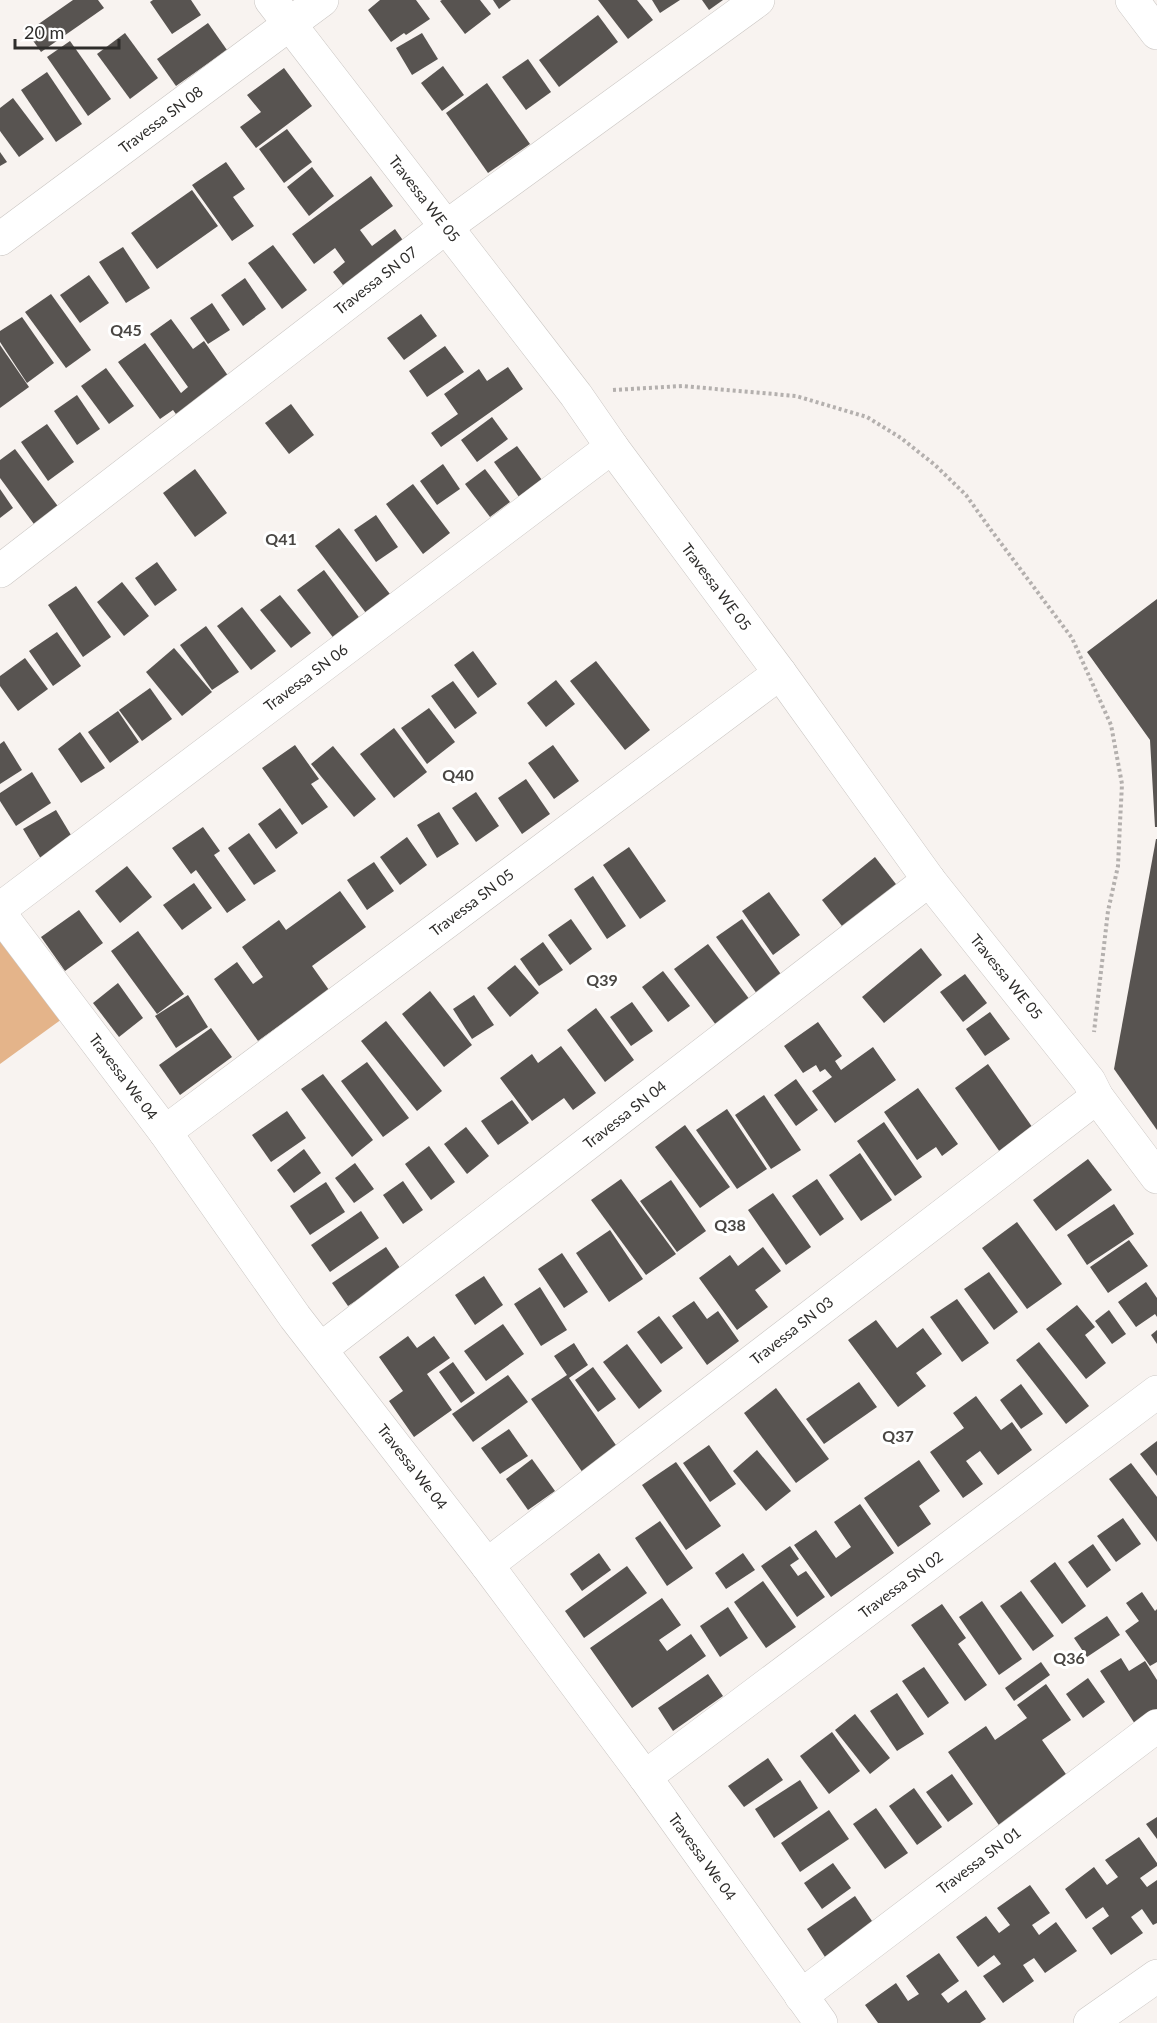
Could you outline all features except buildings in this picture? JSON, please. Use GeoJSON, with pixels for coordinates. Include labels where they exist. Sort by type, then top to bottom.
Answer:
{"type":"FeatureCollection","features":[{"type":"Feature","properties":{"kind":"street","name":"Travessa SN 08"},"geometry":{"type":"LineString","coordinates":[[0,239],[281,12],[322,0]]}},
{"type":"Feature","properties":{"kind":"street","name":"Travessa SN 07"},"geometry":{"type":"LineString","coordinates":[[0,571],[446,228],[758,0]]}},
{"type":"Feature","properties":{"kind":"street"},"geometry":{"type":"LineString","coordinates":[[1132,0],[1157,33]]}},
{"type":"Feature","properties":{"kind":"street","name":"Travessa WE 05"},"geometry":{"type":"LineString","coordinates":[[281,12],[576,395],[929,880],[1093,1089],[1157,1177]]}},
{"type":"Feature","properties":{"kind":"street","name":"Travessa SN 06"},"geometry":{"type":"LineString","coordinates":[[0,912],[612,447]]}},
{"type":"Feature","properties":{"kind":"street","name":"Travessa SN 05"},"geometry":{"type":"LineString","coordinates":[[165,1132],[780,673]]}},
{"type":"Feature","properties":{"kind":"street","name":"Travessa SN 04"},"geometry":{"type":"LineString","coordinates":[[321,1349],[929,880]]}},
{"type":"Feature","properties":{"kind":"street","name":"Travessa We 04"},"geometry":{"type":"LineString","coordinates":[[0,912],[165,1132],[295,1317],[487,1565],[645,1777],[821,2023]]}},
{"type":"Feature","properties":{"kind":"street","name":"Travessa SN 03"},"geometry":{"type":"LineString","coordinates":[[487,1565],[1093,1089]]}},
{"type":"Feature","properties":{"kind":"street","name":"Travessa SN 02"},"geometry":{"type":"LineString","coordinates":[[645,1777],[1157,1392]]}},
{"type":"Feature","properties":{"kind":"street","name":"Travessa SN 01"},"geometry":{"type":"LineString","coordinates":[[801,1996],[1157,1726]]}},
{"type":"Feature","properties":{"kind":"street"},"geometry":{"type":"LineString","coordinates":[[1090,2023],[1157,1976]]}},
{"type":"Feature","properties":{"kind":"path"},"geometry":{"type":"LineString","coordinates":[[576,395],[636,388],[682,386],[796,396],[867,417],[901,438],[935,465],[966,495],[1072,638],[1111,725],[1122,784],[1118,866],[1108,911],[1093,1089]]}},
{"type":"Feature","properties":{"kind":"shaded area"},"geometry":{"type":"Polygon","coordinates":[[[0,915],[73,1011],[0,1064],[0,915]]]}},
{"type":"Feature","properties":{"kind":"district","name":"Q45"},"geometry":{"type":"Point","coordinates":[126,330]}},
{"type":"Feature","properties":{"kind":"district","name":"Q41"},"geometry":{"type":"Point","coordinates":[281,539]}},
{"type":"Feature","properties":{"kind":"district","name":"Q40"},"geometry":{"type":"Point","coordinates":[458,775]}},
{"type":"Feature","properties":{"kind":"district","name":"Q39"},"geometry":{"type":"Point","coordinates":[602,980]}},
{"type":"Feature","properties":{"kind":"district","name":"Q38"},"geometry":{"type":"Point","coordinates":[730,1225]}},
{"type":"Feature","properties":{"kind":"district","name":"Q37"},"geometry":{"type":"Point","coordinates":[898,1436]}},
{"type":"Feature","properties":{"kind":"district","name":"Q36"},"geometry":{"type":"Point","coordinates":[1069,1658]}}]}
